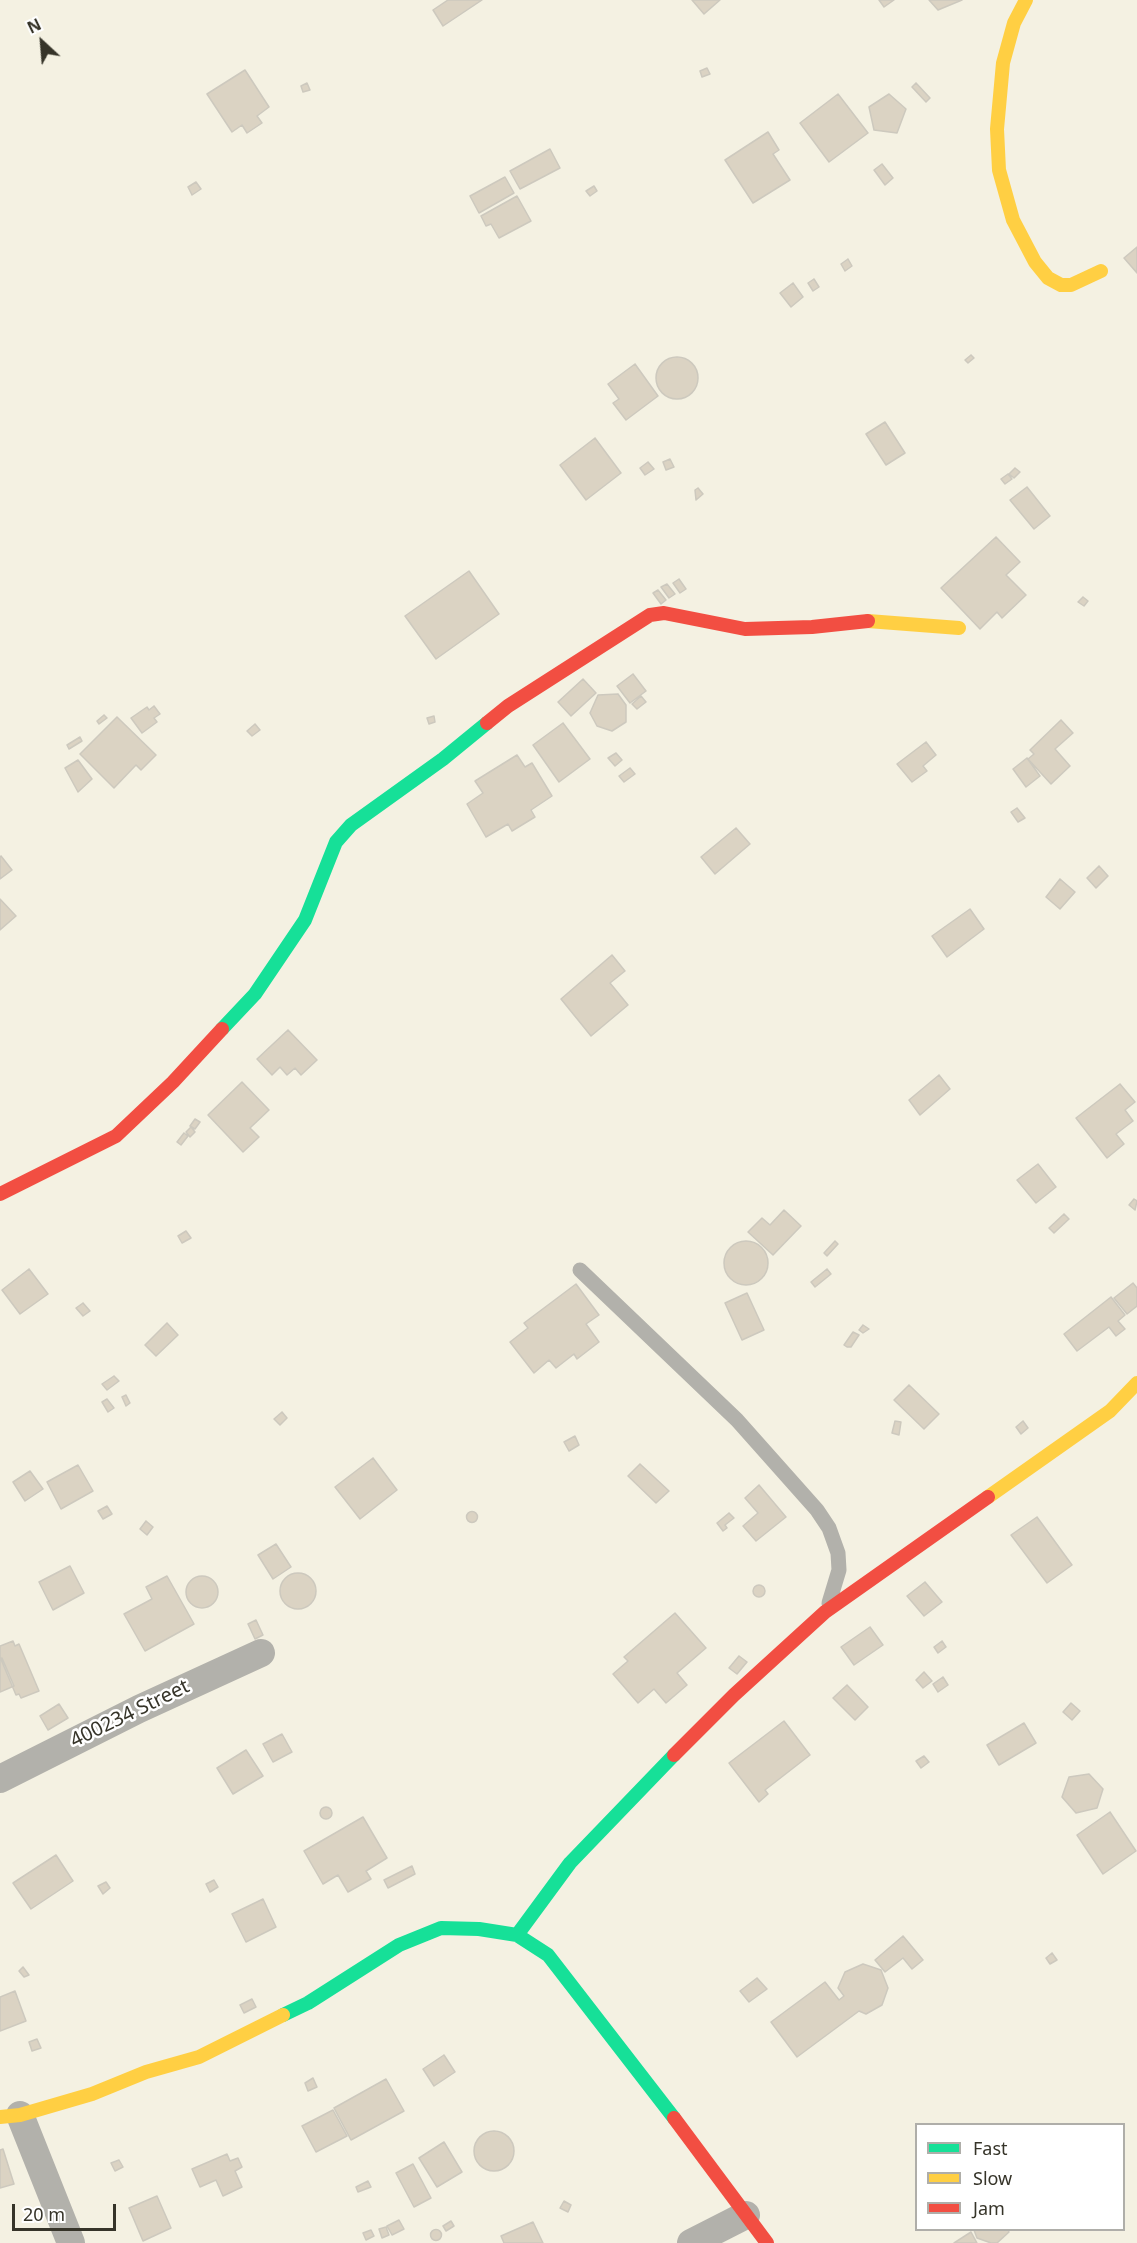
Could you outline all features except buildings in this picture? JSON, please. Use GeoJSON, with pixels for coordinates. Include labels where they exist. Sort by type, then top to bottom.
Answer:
{"type":"FeatureCollection","features":[{"type":"Feature","properties":{"kind":"street"},"geometry":{"type":"LineString","coordinates":[[1026,0],[1014,23],[1003,63],[997,129],[999,170],[1013,220],[1035,262],[1048,278],[1061,285],[1071,285],[1101,271]]}},
{"type":"Feature","properties":{"kind":"street"},"geometry":{"type":"LineString","coordinates":[[4,1192],[116,1136],[198,1056],[255,994],[304,920],[336,842],[351,825],[443,759],[508,706],[650,615],[664,613],[745,629],[812,627],[870,621],[959,628]]}},
{"type":"Feature","properties":{"kind":"street"},"geometry":{"type":"LineString","coordinates":[[517,1935],[570,1863],[618,1811],[734,1695],[825,1612],[1110,1411],[1137,1383]]}},
{"type":"Feature","properties":{"kind":"street","name":"400234 Street"},"geometry":{"type":"LineString","coordinates":[[0,1779],[139,1709],[261,1653]]}},
{"type":"Feature","properties":{"kind":"street"},"geometry":{"type":"LineString","coordinates":[[71,2243],[10,2116],[92,2094],[146,2072],[199,2057],[308,2003],[399,1945],[441,1928],[479,1929],[517,1935],[548,1955],[636,2067],[767,2243]]}},
{"type":"Feature","properties":{"kind":"street"},"geometry":{"type":"LineString","coordinates":[[691,2243],[746,2215]]}},
{"type":"Feature","properties":{"kind":"lane"},"geometry":{"type":"LineString","coordinates":[[580,1270],[737,1420],[817,1510],[829,1528],[838,1553],[837,1579],[825,1612]]}},
{"type":"Feature","properties":{"kind":"traffic: fast"},"geometry":{"type":"LineString","coordinates":[[222,1029],[255,994],[305,920],[336,842],[351,825],[443,759],[487,723]]}},
{"type":"Feature","properties":{"kind":"traffic: fast"},"geometry":{"type":"LineString","coordinates":[[517,1935],[570,1863],[674,1755]]}},
{"type":"Feature","properties":{"kind":"traffic: fast"},"geometry":{"type":"LineString","coordinates":[[283,2015],[308,2003],[399,1945],[441,1928],[479,1929],[517,1935],[548,1955],[674,2118]]}},
{"type":"Feature","properties":{"kind":"traffic: slow"},"geometry":{"type":"LineString","coordinates":[[1026,0],[1014,23],[1003,63],[997,129],[999,170],[1013,220],[1035,262],[1048,278],[1061,285],[1071,285],[1101,271]]}},
{"type":"Feature","properties":{"kind":"traffic: slow"},"geometry":{"type":"LineString","coordinates":[[868,621],[959,628]]}},
{"type":"Feature","properties":{"kind":"traffic: slow"},"geometry":{"type":"LineString","coordinates":[[988,1497],[1110,1411],[1137,1383]]}},
{"type":"Feature","properties":{"kind":"traffic: slow"},"geometry":{"type":"LineString","coordinates":[[0,2117],[20,2115],[92,2094],[146,2072],[199,2057],[283,2015]]}},
{"type":"Feature","properties":{"kind":"traffic: jam"},"geometry":{"type":"LineString","coordinates":[[487,723],[508,706],[650,615],[664,613],[745,629],[812,627],[868,621]]}},
{"type":"Feature","properties":{"kind":"traffic: jam"},"geometry":{"type":"LineString","coordinates":[[0,1194],[116,1136],[173,1082],[222,1029]]}},
{"type":"Feature","properties":{"kind":"traffic: jam"},"geometry":{"type":"LineString","coordinates":[[674,1755],[734,1695],[825,1612],[988,1497]]}},
{"type":"Feature","properties":{"kind":"traffic: jam"},"geometry":{"type":"LineString","coordinates":[[674,2118],[767,2243]]}}]}
